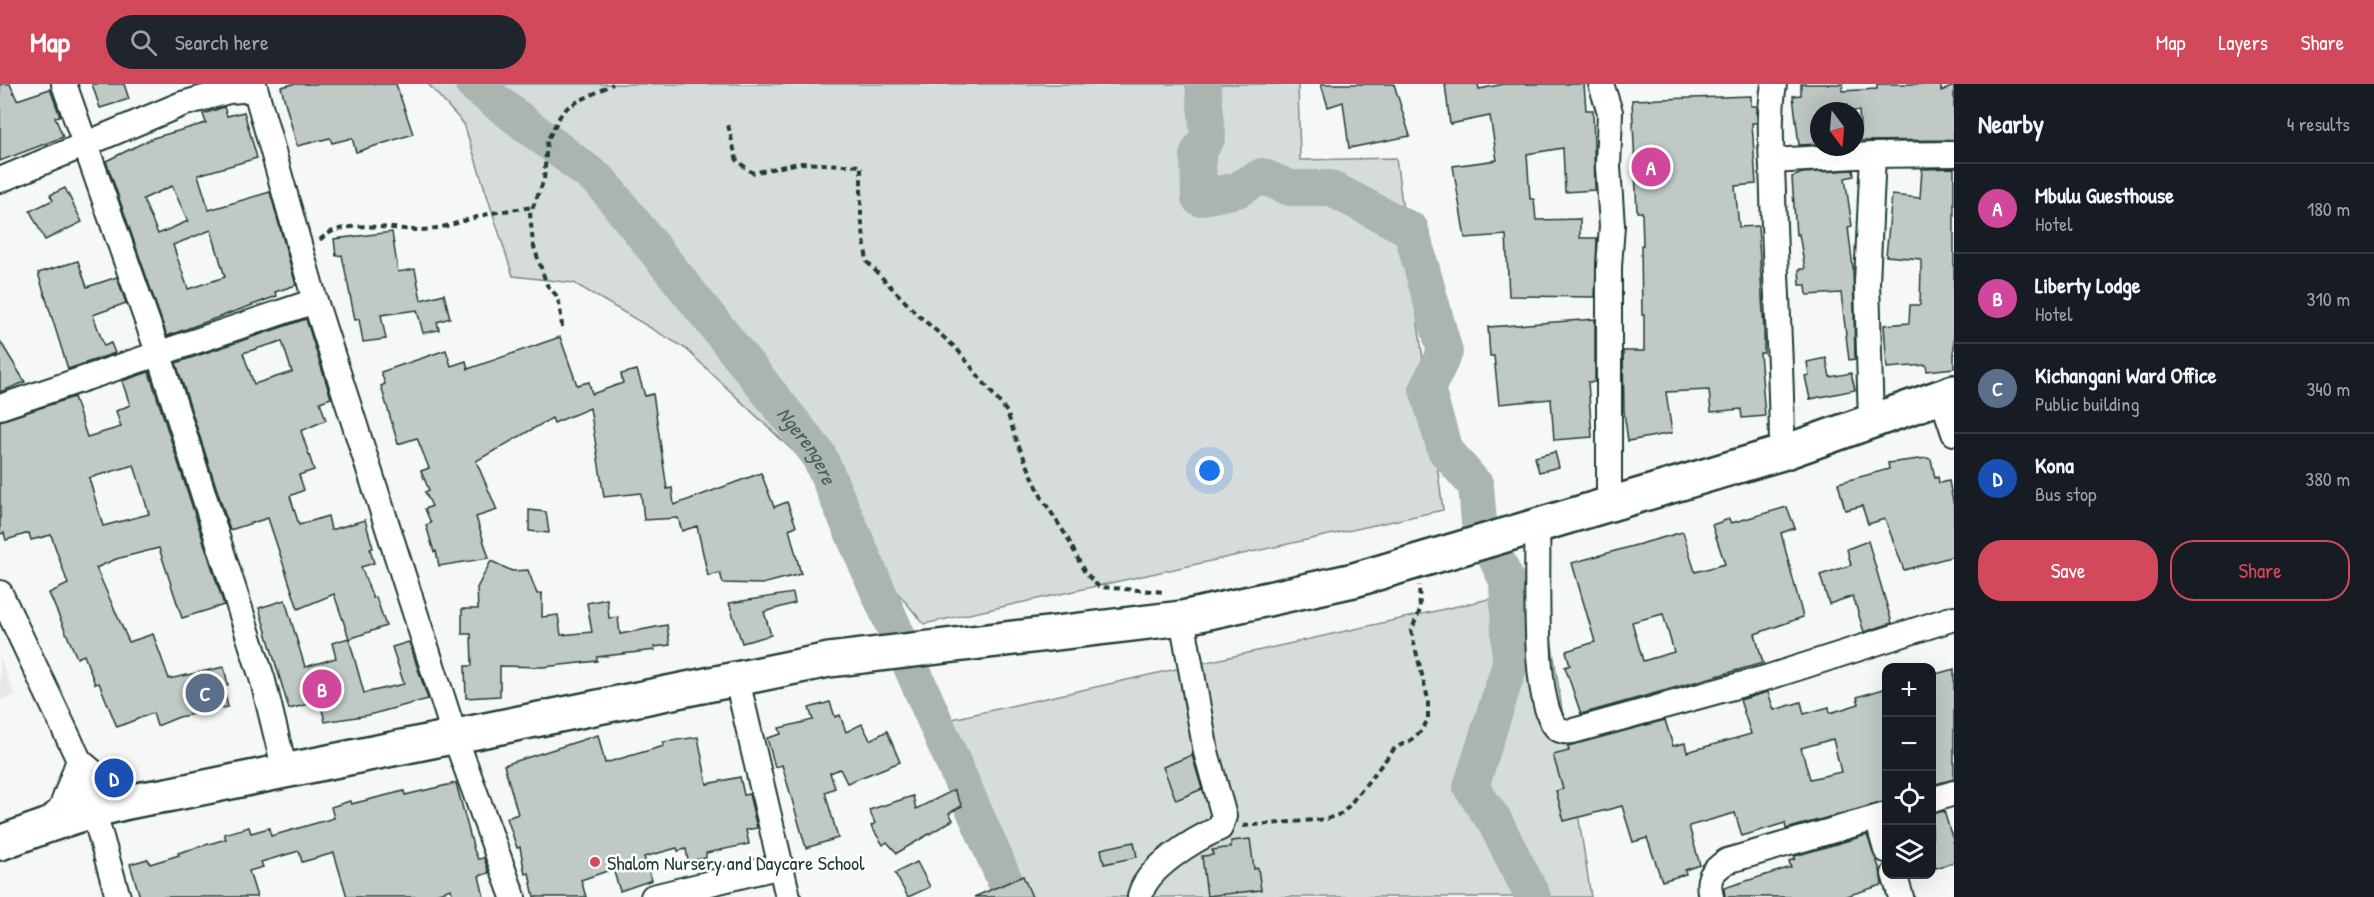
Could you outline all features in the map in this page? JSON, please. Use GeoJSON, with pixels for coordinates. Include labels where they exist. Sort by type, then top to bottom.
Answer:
{"type":"FeatureCollection","features":[{"type":"Feature","properties":{"kind":"street"},"geometry":{"type":"LineString","coordinates":[[64,84],[158,352],[263,681],[285,771]]}},
{"type":"Feature","properties":{"kind":"street"},"geometry":{"type":"LineString","coordinates":[[1601,84],[1610,112],[1608,167],[1612,226],[1609,266],[1609,507]]}},
{"type":"Feature","properties":{"kind":"street"},"geometry":{"type":"LineString","coordinates":[[1774,84],[1771,101],[1772,161],[1782,370],[1782,453]]}},
{"type":"Feature","properties":{"kind":"street"},"geometry":{"type":"LineString","coordinates":[[0,180],[182,104],[255,86],[315,301],[455,737],[513,897]]}},
{"type":"Feature","properties":{"kind":"street"},"geometry":{"type":"LineString","coordinates":[[1772,161],[1873,154],[1954,154]]}},
{"type":"Feature","properties":{"kind":"street"},"geometry":{"type":"LineString","coordinates":[[1871,423],[1867,282],[1873,154]]}},
{"type":"Feature","properties":{"kind":"street"},"geometry":{"type":"LineString","coordinates":[[0,407],[315,301]]}},
{"type":"Feature","properties":{"kind":"street"},"geometry":{"type":"LineString","coordinates":[[0,843],[93,810],[133,800],[829,660],[971,644],[1427,560],[1782,453],[1948,394],[1954,433]]}},
{"type":"Feature","properties":{"kind":"street"},"geometry":{"type":"LineString","coordinates":[[1551,522],[1539,657],[1551,717],[1558,729],[1564,731],[1573,731],[1769,676],[1954,618]]}},
{"type":"Feature","properties":{"kind":"street"},"geometry":{"type":"LineString","coordinates":[[0,593],[79,760],[118,897]]}},
{"type":"Feature","properties":{"kind":"street"},"geometry":{"type":"LineString","coordinates":[[1140,897],[1142,886],[1154,871],[1196,838],[1220,828],[1224,816],[1206,752],[1176,605]]}},
{"type":"Feature","properties":{"kind":"street"},"geometry":{"type":"LineString","coordinates":[[737,680],[788,897]]}},
{"type":"Feature","properties":{"kind":"street"},"geometry":{"type":"LineString","coordinates":[[79,760],[116,792],[133,800]]}},
{"type":"Feature","properties":{"kind":"street"},"geometry":{"type":"LineString","coordinates":[[42,827],[61,809],[79,760]]}},
{"type":"Feature","properties":{"kind":"street"},"geometry":{"type":"LineString","coordinates":[[1936,799],[1954,793]]}},
{"type":"Feature","properties":{"kind":"street"},"geometry":{"type":"LineString","coordinates":[[1711,897],[1708,882],[1712,871],[1727,861],[1882,816]]}},
{"type":"Feature","properties":{"kind":"street"},"geometry":{"type":"LineString","coordinates":[[653,897],[781,866]]}},
{"type":"Feature","properties":{"kind":"street"},"geometry":{"type":"LineString","coordinates":[[1896,879],[1901,897]]}},
{"type":"Feature","properties":{"kind":"path"},"geometry":{"type":"LineString","coordinates":[[562,327],[560,306],[556,295],[546,285],[533,244],[530,214],[535,207],[544,180],[547,141],[560,116],[569,106],[613,84]]}},
{"type":"Feature","properties":{"kind":"path"},"geometry":{"type":"LineString","coordinates":[[728,125],[736,161],[753,172],[799,163],[861,166],[861,216],[867,262],[957,349],[1007,412],[1041,498],[1068,537],[1084,571],[1099,587],[1176,605]]}},
{"type":"Feature","properties":{"kind":"path"},"geometry":{"type":"LineString","coordinates":[[318,243],[325,235],[340,230],[376,226],[419,230],[440,228],[487,214],[535,207]]}},
{"type":"Feature","properties":{"kind":"path"},"geometry":{"type":"LineString","coordinates":[[1220,828],[1327,819],[1343,813],[1395,748],[1412,740],[1422,730],[1428,719],[1428,699],[1411,631],[1420,610],[1427,560]]}},
{"type":"Feature","properties":{"kind":"shaded area"},"geometry":{"type":"Polygon","coordinates":[[[428,84],[1298,84],[1300,160],[1396,158],[1443,510],[924,624],[891,585],[830,486],[685,348],[574,283],[513,276],[464,124],[428,84]]]}},
{"type":"Feature","properties":{"kind":"shaded area"},"geometry":{"type":"Polygon","coordinates":[[[1543,587],[1591,897],[1028,897],[939,722],[1543,587]]]}},
{"type":"Feature","properties":{"kind":"shaded area"},"geometry":{"type":"Polygon","coordinates":[[[0,658],[15,695],[0,700],[0,658]]]}},
{"type":"Feature","properties":{"kind":"building"},"geometry":{"type":"Polygon","coordinates":[[[0,84],[10,84],[17,100],[50,89],[60,116],[55,117],[63,137],[0,161],[0,84]]]}},
{"type":"Feature","properties":{"kind":"building"},"geometry":{"type":"Polygon","coordinates":[[[92,84],[124,84],[129,99],[100,108],[92,84]]]}},
{"type":"Feature","properties":{"kind":"building"},"geometry":{"type":"Polygon","coordinates":[[[293,84],[396,84],[413,134],[356,152],[352,138],[332,143],[330,138],[297,146],[281,87],[293,84]]]}},
{"type":"Feature","properties":{"kind":"building"},"geometry":{"type":"Polygon","coordinates":[[[1321,84],[1394,84],[1410,136],[1349,148],[1343,102],[1328,107],[1321,84]]]}},
{"type":"Feature","properties":{"kind":"building"},"geometry":{"type":"Polygon","coordinates":[[[1445,84],[1478,84],[1479,89],[1504,84],[1584,84],[1586,110],[1593,110],[1595,190],[1565,192],[1563,148],[1527,154],[1530,199],[1534,199],[1536,220],[1580,219],[1580,238],[1597,238],[1595,297],[1509,296],[1506,235],[1465,238],[1453,166],[1497,160],[1490,116],[1450,124],[1445,84]]]}},
{"type":"Feature","properties":{"kind":"building"},"geometry":{"type":"Polygon","coordinates":[[[1801,84],[1843,84],[1842,91],[1877,89],[1877,84],[1941,84],[1941,91],[1954,86],[1954,140],[1864,141],[1864,102],[1810,102],[1810,144],[1799,145],[1793,96],[1801,95],[1801,84]]]}},
{"type":"Feature","properties":{"kind":"building"},"geometry":{"type":"Polygon","coordinates":[[[1751,96],[1751,106],[1757,106],[1757,123],[1752,123],[1756,184],[1735,186],[1739,227],[1758,226],[1764,331],[1764,353],[1760,353],[1765,416],[1742,418],[1741,409],[1711,412],[1709,390],[1666,392],[1672,433],[1628,441],[1624,412],[1623,351],[1644,351],[1642,212],[1637,212],[1632,100],[1751,96]]]}},
{"type":"Feature","properties":{"kind":"building"},"geometry":{"type":"Polygon","coordinates":[[[224,107],[227,116],[244,112],[257,158],[198,175],[209,210],[270,192],[296,285],[275,292],[277,296],[167,336],[106,161],[153,138],[206,123],[203,114],[224,107]],[[172,186],[143,199],[158,234],[188,221],[172,186]],[[211,230],[173,245],[188,289],[225,277],[211,230]]]}},
{"type":"Feature","properties":{"kind":"building"},"geometry":{"type":"Polygon","coordinates":[[[1954,168],[1954,368],[1927,371],[1926,365],[1887,368],[1884,325],[1909,323],[1910,305],[1920,305],[1921,259],[1886,256],[1892,195],[1920,198],[1922,169],[1954,168]]]}},
{"type":"Feature","properties":{"kind":"building"},"geometry":{"type":"Polygon","coordinates":[[[1853,170],[1854,176],[1845,178],[1852,226],[1848,227],[1853,268],[1855,359],[1849,360],[1841,293],[1807,295],[1806,285],[1800,285],[1799,269],[1805,269],[1799,234],[1796,235],[1792,177],[1802,173],[1853,170]]]}},
{"type":"Feature","properties":{"kind":"building"},"geometry":{"type":"Polygon","coordinates":[[[65,188],[82,222],[45,240],[30,211],[53,200],[50,195],[65,188]]]}},
{"type":"Feature","properties":{"kind":"building"},"geometry":{"type":"Polygon","coordinates":[[[392,232],[398,272],[415,269],[421,300],[444,294],[450,318],[437,322],[439,330],[423,333],[417,310],[381,315],[386,339],[363,342],[359,319],[355,320],[342,255],[336,256],[334,239],[392,232]]]}},
{"type":"Feature","properties":{"kind":"building"},"geometry":{"type":"Polygon","coordinates":[[[78,261],[87,287],[117,277],[126,303],[93,315],[104,346],[111,343],[115,353],[68,369],[38,273],[78,261]]]}},
{"type":"Feature","properties":{"kind":"building"},"geometry":{"type":"Polygon","coordinates":[[[306,319],[331,398],[320,402],[326,420],[301,431],[314,470],[299,475],[304,490],[290,496],[299,525],[328,516],[331,530],[365,520],[373,548],[370,549],[374,563],[361,567],[373,598],[376,597],[386,626],[349,639],[364,693],[404,684],[392,647],[409,642],[428,699],[369,715],[325,722],[320,701],[289,709],[259,608],[285,600],[305,667],[336,658],[332,643],[349,638],[334,594],[298,609],[268,518],[230,530],[176,363],[306,319]],[[282,341],[243,353],[254,384],[292,372],[282,341]]]}},
{"type":"Feature","properties":{"kind":"building"},"geometry":{"type":"Polygon","coordinates":[[[1595,319],[1595,382],[1588,382],[1592,437],[1554,440],[1551,399],[1499,404],[1494,356],[1490,356],[1488,327],[1595,319]]]}},
{"type":"Feature","properties":{"kind":"building"},"geometry":{"type":"Polygon","coordinates":[[[560,337],[577,385],[589,382],[592,394],[623,383],[621,374],[637,370],[645,396],[653,394],[667,489],[672,488],[674,505],[761,473],[774,507],[787,502],[796,526],[789,529],[801,574],[762,584],[723,583],[720,573],[708,576],[697,526],[682,531],[678,518],[644,520],[641,493],[604,497],[590,408],[554,423],[552,418],[476,461],[497,510],[476,517],[489,558],[439,566],[426,525],[431,523],[425,509],[432,506],[425,492],[429,490],[421,471],[429,468],[417,438],[398,444],[381,386],[385,384],[381,372],[446,350],[451,366],[466,361],[468,369],[560,337]]]}},
{"type":"Feature","properties":{"kind":"building"},"geometry":{"type":"Polygon","coordinates":[[[0,341],[25,382],[0,392],[0,341]]]}},
{"type":"Feature","properties":{"kind":"building"},"geometry":{"type":"Polygon","coordinates":[[[1826,358],[1830,377],[1851,373],[1855,390],[1810,399],[1805,376],[1809,375],[1807,362],[1826,358]]]}},
{"type":"Feature","properties":{"kind":"building"},"geometry":{"type":"Polygon","coordinates":[[[149,372],[224,605],[182,618],[159,548],[116,559],[96,568],[129,642],[153,634],[169,679],[224,667],[228,685],[223,686],[228,707],[179,717],[157,726],[153,713],[117,727],[99,683],[95,684],[84,655],[77,658],[49,593],[68,584],[51,535],[31,540],[29,533],[6,540],[4,533],[0,534],[0,421],[74,397],[87,437],[121,427],[116,411],[130,405],[122,381],[149,372]],[[134,465],[89,478],[103,526],[149,514],[134,465]]]}},
{"type":"Feature","properties":{"kind":"building"},"geometry":{"type":"Polygon","coordinates":[[[1555,452],[1559,467],[1539,472],[1535,457],[1555,452]]]}},
{"type":"Feature","properties":{"kind":"building"},"geometry":{"type":"Polygon","coordinates":[[[1931,459],[1935,478],[1938,477],[1939,483],[1949,481],[1954,506],[1954,556],[1904,570],[1885,519],[1868,524],[1862,506],[1845,510],[1838,483],[1889,469],[1888,463],[1931,459]]]}},
{"type":"Feature","properties":{"kind":"building"},"geometry":{"type":"Polygon","coordinates":[[[1787,507],[1795,528],[1781,533],[1803,617],[1755,634],[1763,663],[1581,714],[1565,667],[1570,665],[1566,651],[1595,642],[1572,563],[1683,532],[1695,572],[1725,564],[1712,525],[1729,519],[1731,523],[1787,507]],[[1663,614],[1632,622],[1643,661],[1674,652],[1663,614]]]}},
{"type":"Feature","properties":{"kind":"building"},"geometry":{"type":"Polygon","coordinates":[[[529,510],[546,512],[549,533],[529,531],[529,510]]]}},
{"type":"Feature","properties":{"kind":"building"},"geometry":{"type":"Polygon","coordinates":[[[1868,541],[1892,623],[1864,632],[1853,596],[1829,604],[1820,575],[1851,565],[1847,549],[1868,541]]]}},
{"type":"Feature","properties":{"kind":"building"},"geometry":{"type":"Polygon","coordinates":[[[491,561],[512,571],[528,570],[537,594],[542,593],[542,617],[558,615],[561,635],[592,632],[587,603],[607,599],[609,618],[618,617],[620,634],[667,625],[670,645],[654,647],[655,650],[597,657],[597,661],[543,667],[500,666],[500,696],[466,698],[465,666],[472,666],[471,634],[462,634],[462,609],[478,609],[477,588],[491,561]]]}},
{"type":"Feature","properties":{"kind":"building"},"geometry":{"type":"Polygon","coordinates":[[[793,593],[795,603],[764,612],[771,635],[742,643],[729,603],[793,593]]]}},
{"type":"Feature","properties":{"kind":"building"},"geometry":{"type":"Polygon","coordinates":[[[1954,669],[1954,779],[1936,784],[1936,717],[1936,674],[1954,669]]]}},
{"type":"Feature","properties":{"kind":"building"},"geometry":{"type":"Polygon","coordinates":[[[1882,690],[1882,802],[1786,829],[1785,823],[1742,836],[1735,813],[1689,826],[1700,865],[1685,870],[1686,874],[1662,881],[1647,838],[1633,842],[1622,806],[1564,821],[1556,791],[1563,789],[1553,755],[1569,751],[1568,746],[1665,720],[1673,746],[1685,743],[1687,752],[1751,734],[1740,700],[1768,692],[1774,710],[1801,702],[1804,714],[1829,707],[1830,713],[1859,704],[1857,697],[1882,690]],[[1833,739],[1801,748],[1810,779],[1841,772],[1833,739]]]}},
{"type":"Feature","properties":{"kind":"building"},"geometry":{"type":"Polygon","coordinates":[[[830,702],[835,717],[840,715],[846,732],[862,724],[870,740],[887,731],[900,762],[847,783],[840,769],[830,773],[835,788],[825,792],[838,838],[806,848],[782,765],[775,767],[767,738],[781,734],[779,728],[813,720],[809,708],[830,702]]]}},
{"type":"Feature","properties":{"kind":"building"},"geometry":{"type":"Polygon","coordinates":[[[598,735],[605,763],[664,746],[663,742],[698,737],[707,784],[740,777],[744,795],[749,794],[757,828],[746,830],[749,844],[706,853],[706,858],[688,861],[686,849],[678,851],[677,848],[644,857],[652,880],[620,891],[613,869],[581,880],[586,897],[534,897],[529,873],[525,874],[520,847],[517,848],[507,818],[518,814],[504,765],[598,735]]]}},
{"type":"Feature","properties":{"kind":"building"},"geometry":{"type":"Polygon","coordinates":[[[1192,755],[1202,789],[1176,800],[1163,767],[1192,755]]]}},
{"type":"Feature","properties":{"kind":"building"},"geometry":{"type":"Polygon","coordinates":[[[456,783],[474,850],[478,859],[484,858],[489,873],[479,876],[484,897],[453,897],[451,889],[426,897],[347,897],[334,853],[302,862],[299,851],[261,862],[263,867],[249,871],[257,897],[140,897],[130,864],[148,859],[150,864],[179,855],[178,853],[226,839],[224,834],[249,827],[251,833],[269,828],[271,836],[334,818],[331,807],[350,801],[351,804],[404,791],[405,795],[456,783]]]}},
{"type":"Feature","properties":{"kind":"building"},"geometry":{"type":"Polygon","coordinates":[[[954,790],[962,806],[949,813],[953,820],[897,853],[887,842],[883,845],[871,826],[875,823],[869,810],[913,796],[916,809],[954,790]]]}},
{"type":"Feature","properties":{"kind":"building"},"geometry":{"type":"Polygon","coordinates":[[[1944,811],[1954,844],[1954,862],[1936,868],[1936,825],[1936,813],[1944,811]]]}},
{"type":"Feature","properties":{"kind":"building"},"geometry":{"type":"Polygon","coordinates":[[[1867,835],[1880,870],[1882,885],[1843,897],[1725,897],[1724,888],[1791,867],[1789,861],[1795,859],[1795,856],[1867,835]]]}},
{"type":"Feature","properties":{"kind":"building"},"geometry":{"type":"Polygon","coordinates":[[[1250,839],[1254,869],[1258,868],[1261,890],[1207,896],[1202,856],[1213,855],[1212,850],[1231,847],[1231,841],[1250,839]]]}},
{"type":"Feature","properties":{"kind":"building"},"geometry":{"type":"Polygon","coordinates":[[[1134,842],[1137,857],[1104,864],[1101,849],[1134,842]]]}},
{"type":"Feature","properties":{"kind":"building"},"geometry":{"type":"Polygon","coordinates":[[[917,862],[930,887],[908,897],[895,873],[917,862]]]}},
{"type":"Feature","properties":{"kind":"building"},"geometry":{"type":"Polygon","coordinates":[[[1023,876],[1032,897],[974,897],[1023,876]]]}},
{"type":"Feature","properties":{"kind":"waterway","name":"Ngerengere"},"geometry":{"type":"LineString","coordinates":[[473,84],[601,182],[818,454],[1012,897]]}},
{"type":"Feature","properties":{"kind":"waterway"},"geometry":{"type":"LineString","coordinates":[[1203,84],[1208,136],[1198,153],[1199,198],[1237,190],[1262,176],[1290,188],[1330,188],[1411,230],[1445,352],[1427,389],[1445,450],[1476,486],[1479,522],[1507,581],[1510,664],[1471,787],[1495,822],[1533,897]]}},
{"type":"Feature","properties":{"kind":"place","name":"Mbulu Guesthouse"},"geometry":{"type":"Point","coordinates":[1651,167]}},
{"type":"Feature","properties":{"kind":"place","name":"Liberty Lodge"},"geometry":{"type":"Point","coordinates":[322,689]}},
{"type":"Feature","properties":{"kind":"place","name":"Kichangani Ward Office"},"geometry":{"type":"Point","coordinates":[205,693]}},
{"type":"Feature","properties":{"kind":"place","name":"Kona"},"geometry":{"type":"Point","coordinates":[114,778]}},
{"type":"Feature","properties":{"kind":"place","name":"Shalom Nursery and Daycare School"},"geometry":{"type":"Point","coordinates":[595,862]}}]}
